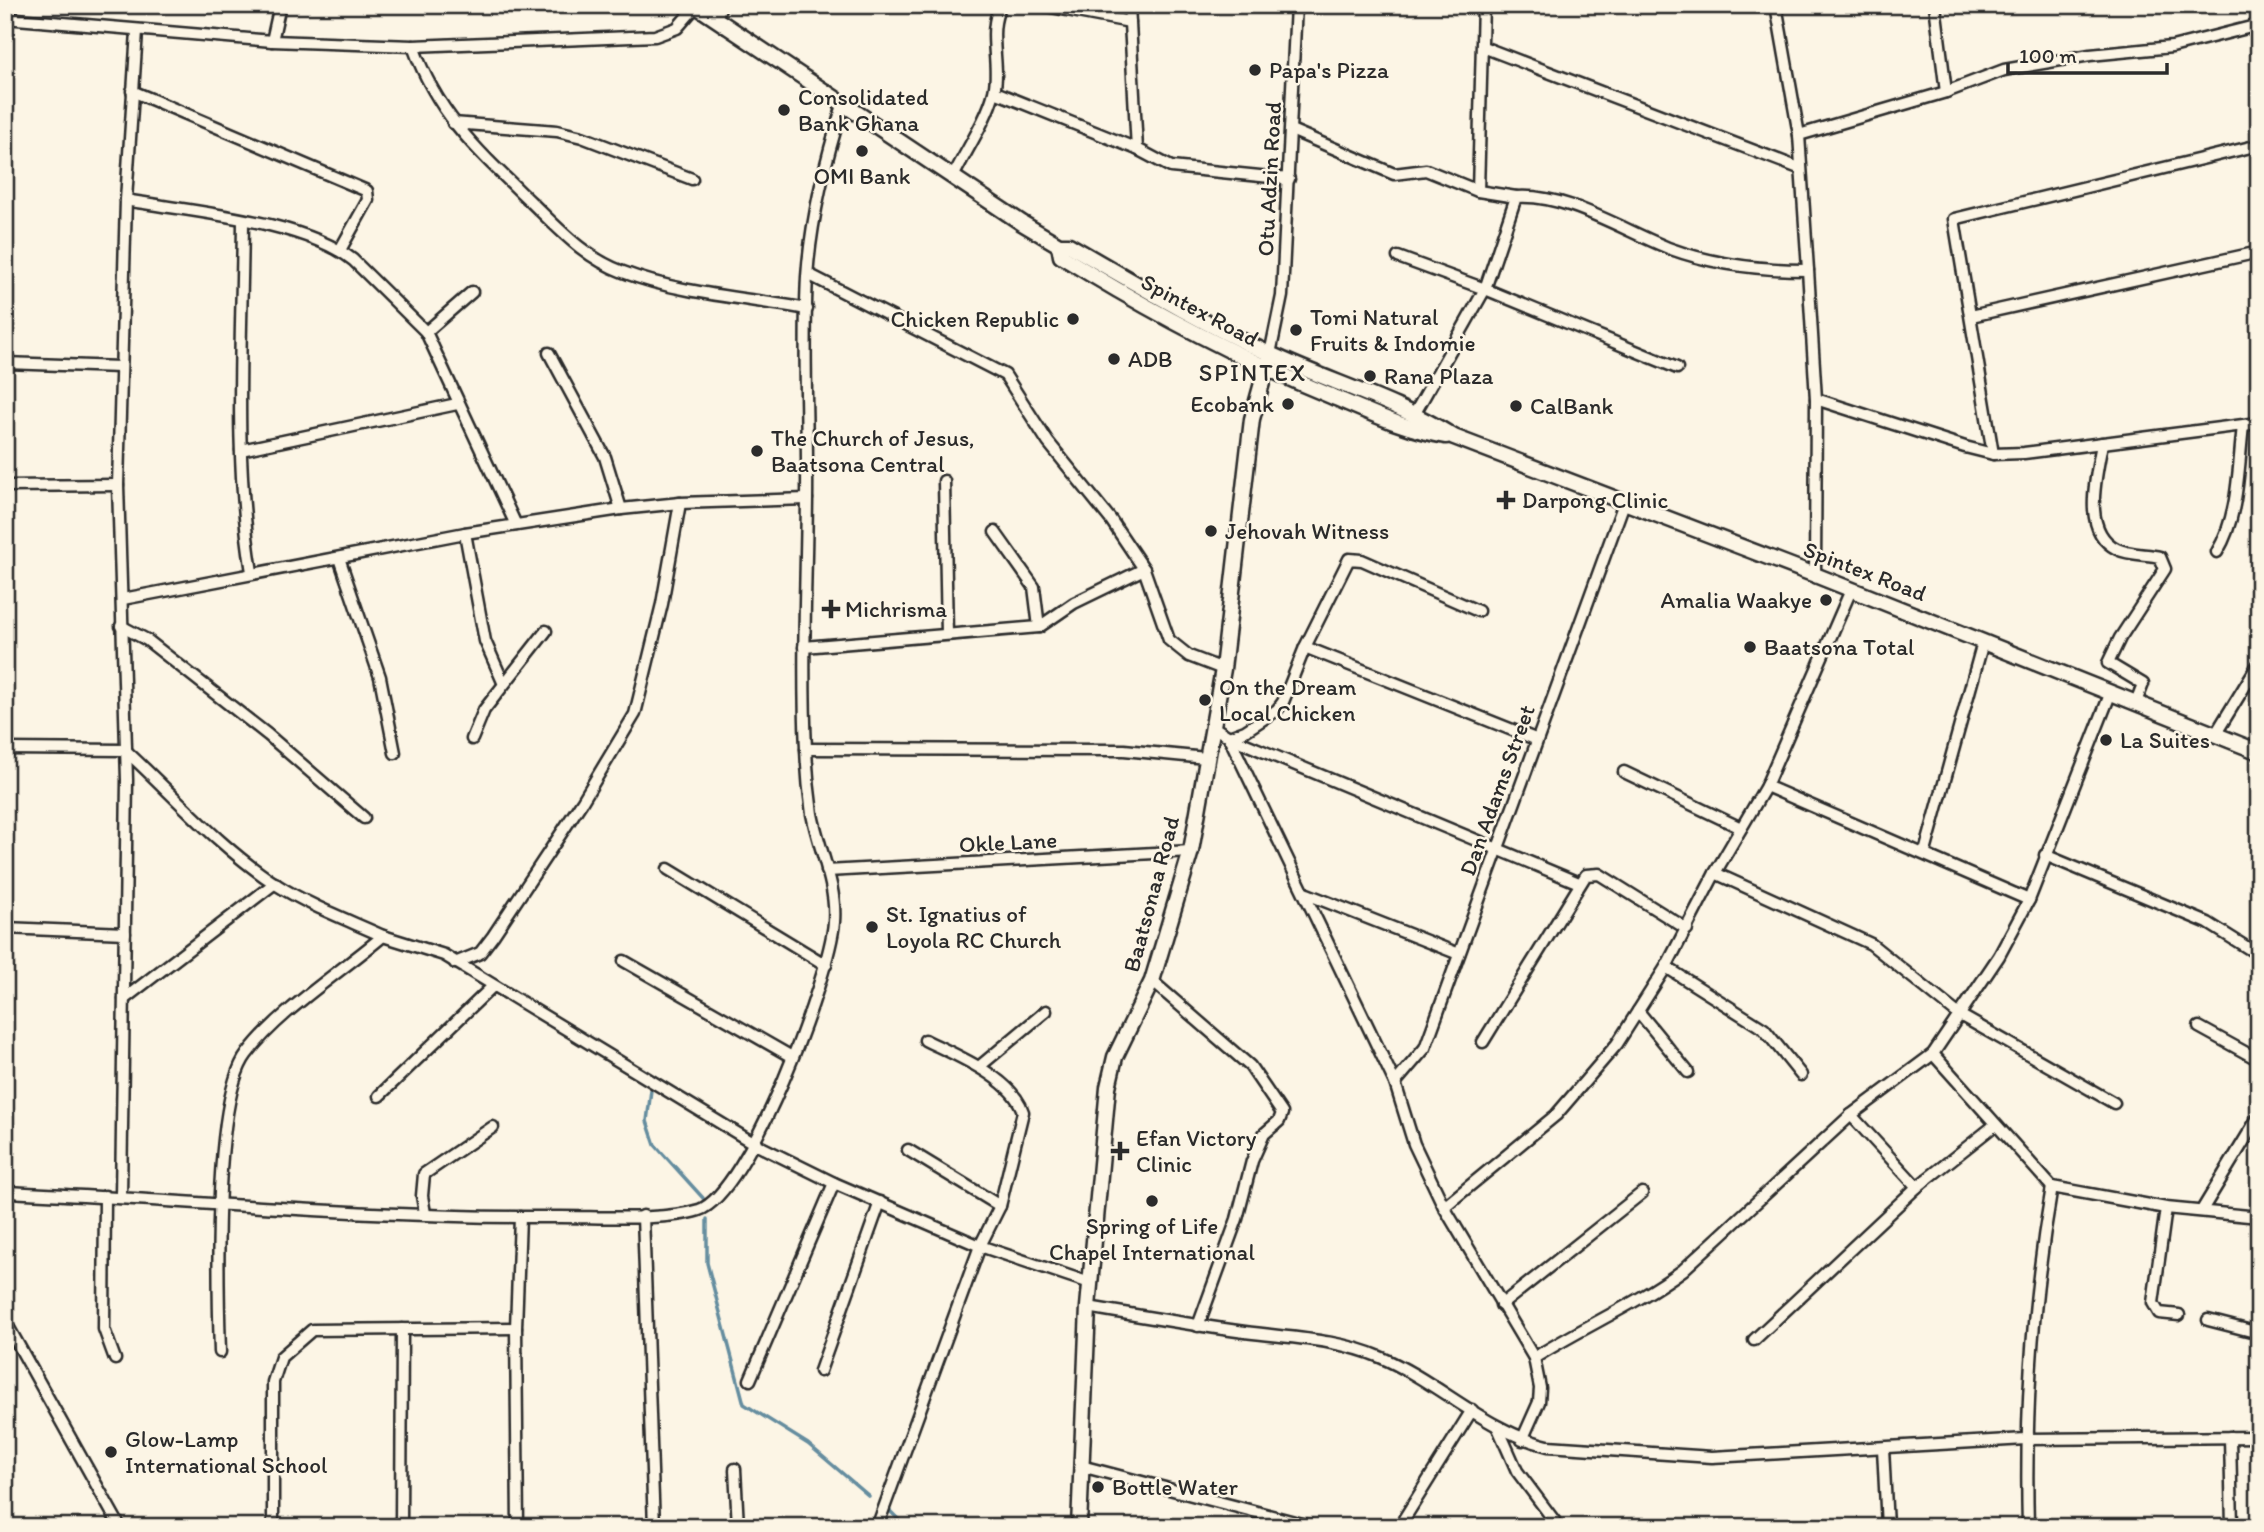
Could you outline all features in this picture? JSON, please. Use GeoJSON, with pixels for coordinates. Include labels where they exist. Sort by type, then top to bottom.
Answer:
{"type":"FeatureCollection","features":[{"type":"Feature","properties":{"kind":"main road","name":"Spintex Road"},"geometry":{"type":"LineString","coordinates":[[696,5],[718,12],[843,105],[1059,244],[1069,244],[1148,291],[1270,354],[1415,413],[1454,437],[1815,575],[2259,752]]}},
{"type":"Feature","properties":{"kind":"main road","name":"Spintex Road"},"geometry":{"type":"LineString","coordinates":[[1059,244],[1061,256],[1142,306],[1266,370],[1418,432],[1454,437]]}},
{"type":"Feature","properties":{"kind":"main road","name":"Baatsonaa Road"},"geometry":{"type":"LineString","coordinates":[[1079,1527],[1088,1307],[1108,1087],[1115,1057],[1152,981],[1191,851],[1223,669],[1252,419],[1270,354]]}},
{"type":"Feature","properties":{"kind":"street"},"geometry":{"type":"LineString","coordinates":[[272,41],[279,5]]}},
{"type":"Feature","properties":{"kind":"street"},"geometry":{"type":"LineString","coordinates":[[5,18],[272,41],[413,46],[655,36],[677,28],[696,5]]}},
{"type":"Feature","properties":{"kind":"street"},"geometry":{"type":"LineString","coordinates":[[953,177],[995,92],[995,43],[997,16],[1001,5]]}},
{"type":"Feature","properties":{"kind":"street"},"geometry":{"type":"LineString","coordinates":[[1040,5],[1130,22]]}},
{"type":"Feature","properties":{"kind":"street"},"geometry":{"type":"LineString","coordinates":[[1129,5],[1137,149]]}},
{"type":"Feature","properties":{"kind":"street","name":"Otu Adzin Road"},"geometry":{"type":"LineString","coordinates":[[1270,354],[1282,296],[1296,5]]}},
{"type":"Feature","properties":{"kind":"street"},"geometry":{"type":"LineString","coordinates":[[1478,191],[1483,5]]}},
{"type":"Feature","properties":{"kind":"street"},"geometry":{"type":"LineString","coordinates":[[1776,5],[1799,135],[1799,168],[1816,399],[1815,575]]}},
{"type":"Feature","properties":{"kind":"street"},"geometry":{"type":"LineString","coordinates":[[1935,5],[1946,92]]}},
{"type":"Feature","properties":{"kind":"street"},"geometry":{"type":"LineString","coordinates":[[1799,135],[1946,92],[2004,70],[2090,55],[2172,47],[2259,26]]}},
{"type":"Feature","properties":{"kind":"street"},"geometry":{"type":"LineString","coordinates":[[121,1197],[128,780],[118,485],[126,200],[137,31]]}},
{"type":"Feature","properties":{"kind":"street"},"geometry":{"type":"LineString","coordinates":[[413,46],[432,92],[453,124],[489,164],[585,254],[646,280],[807,309]]}},
{"type":"Feature","properties":{"kind":"street"},"geometry":{"type":"LineString","coordinates":[[1483,47],[1799,168]]}},
{"type":"Feature","properties":{"kind":"street"},"geometry":{"type":"LineString","coordinates":[[132,91],[367,191],[368,200],[340,250]]}},
{"type":"Feature","properties":{"kind":"street"},"geometry":{"type":"LineString","coordinates":[[995,92],[1137,149],[1171,167],[1289,179]]}},
{"type":"Feature","properties":{"kind":"street"},"geometry":{"type":"LineString","coordinates":[[5,1192],[121,1197],[221,1206],[520,1217],[643,1216],[696,1211],[720,1194],[755,1143],[792,1057],[826,965],[835,906],[813,816],[806,750],[804,647],[807,309],[808,274],[823,172],[843,105]]}},
{"type":"Feature","properties":{"kind":"street"},"geometry":{"type":"LineString","coordinates":[[453,124],[557,131],[582,137],[692,179]]}},
{"type":"Feature","properties":{"kind":"street"},"geometry":{"type":"LineString","coordinates":[[1291,130],[1394,174],[1426,170],[1478,191],[1516,197],[1551,198],[1673,249],[1712,261],[1767,270],[1808,270]]}},
{"type":"Feature","properties":{"kind":"street"},"geometry":{"type":"LineString","coordinates":[[1993,454],[1954,219],[2259,145]]}},
{"type":"Feature","properties":{"kind":"street"},"geometry":{"type":"LineString","coordinates":[[1415,413],[1485,289],[1516,197]]}},
{"type":"Feature","properties":{"kind":"street"},"geometry":{"type":"LineString","coordinates":[[126,200],[284,229],[340,250],[426,332],[457,404],[516,525]]}},
{"type":"Feature","properties":{"kind":"street"},"geometry":{"type":"LineString","coordinates":[[243,221],[241,450],[243,503],[252,572]]}},
{"type":"Feature","properties":{"kind":"street"},"geometry":{"type":"LineString","coordinates":[[1971,316],[2259,252]]}},
{"type":"Feature","properties":{"kind":"street"},"geometry":{"type":"LineString","coordinates":[[1398,257],[1485,289],[1676,368]]}},
{"type":"Feature","properties":{"kind":"street"},"geometry":{"type":"LineString","coordinates":[[808,274],[1005,375],[1048,442],[1111,520],[1144,569],[1169,640],[1189,656],[1223,669]]}},
{"type":"Feature","properties":{"kind":"street"},"geometry":{"type":"LineString","coordinates":[[426,332],[472,292]]}},
{"type":"Feature","properties":{"kind":"street"},"geometry":{"type":"LineString","coordinates":[[549,353],[606,457],[621,509]]}},
{"type":"Feature","properties":{"kind":"street"},"geometry":{"type":"LineString","coordinates":[[5,363],[120,367]]}},
{"type":"Feature","properties":{"kind":"street"},"geometry":{"type":"LineString","coordinates":[[1816,399],[1993,454],[2259,423]]}},
{"type":"Feature","properties":{"kind":"street"},"geometry":{"type":"LineString","coordinates":[[241,450],[457,404]]}},
{"type":"Feature","properties":{"kind":"street"},"geometry":{"type":"LineString","coordinates":[[2217,552],[2225,539],[2233,508],[2243,426]]}},
{"type":"Feature","properties":{"kind":"street"},"geometry":{"type":"LineString","coordinates":[[2102,443],[2094,492],[2094,514],[2104,539],[2118,550],[2160,557],[2165,569],[2120,638],[2108,663],[2143,684],[2136,702]]}},
{"type":"Feature","properties":{"kind":"street"},"geometry":{"type":"LineString","coordinates":[[944,481],[947,634]]}},
{"type":"Feature","properties":{"kind":"street"},"geometry":{"type":"LineString","coordinates":[[5,486],[118,485]]}},
{"type":"Feature","properties":{"kind":"street"},"geometry":{"type":"LineString","coordinates":[[123,599],[252,572],[621,509],[680,503],[807,499]]}},
{"type":"Feature","properties":{"kind":"street"},"geometry":{"type":"LineString","coordinates":[[455,963],[480,953],[493,936],[582,802],[635,714],[662,604],[680,503]]}},
{"type":"Feature","properties":{"kind":"street","name":"Dan Adams Street"},"geometry":{"type":"LineString","coordinates":[[1395,1083],[1425,1048],[1535,739],[1624,503]]}},
{"type":"Feature","properties":{"kind":"street"},"geometry":{"type":"LineString","coordinates":[[995,532],[1034,587],[1039,627]]}},
{"type":"Feature","properties":{"kind":"street"},"geometry":{"type":"LineString","coordinates":[[465,534],[485,641],[503,682]]}},
{"type":"Feature","properties":{"kind":"street"},"geometry":{"type":"LineString","coordinates":[[1229,737],[1245,731],[1277,710],[1349,559],[1355,557],[1478,611]]}},
{"type":"Feature","properties":{"kind":"street"},"geometry":{"type":"LineString","coordinates":[[339,558],[380,677],[395,753]]}},
{"type":"Feature","properties":{"kind":"street"},"geometry":{"type":"LineString","coordinates":[[804,647],[1039,627],[1074,603],[1144,569]]}},
{"type":"Feature","properties":{"kind":"street"},"geometry":{"type":"LineString","coordinates":[[1444,1207],[1556,1115],[1578,1093],[1617,1044],[1666,967],[1715,873],[1766,786],[1852,590]]}},
{"type":"Feature","properties":{"kind":"street"},"geometry":{"type":"LineString","coordinates":[[121,626],[147,640],[258,727],[364,818]]}},
{"type":"Feature","properties":{"kind":"street"},"geometry":{"type":"LineString","coordinates":[[472,739],[484,710],[503,682],[546,631]]}},
{"type":"Feature","properties":{"kind":"street"},"geometry":{"type":"LineString","coordinates":[[1925,852],[1983,642]]}},
{"type":"Feature","properties":{"kind":"street"},"geometry":{"type":"LineString","coordinates":[[1305,647],[1535,739]]}},
{"type":"Feature","properties":{"kind":"street"},"geometry":{"type":"LineString","coordinates":[[2215,735],[2259,663]]}},
{"type":"Feature","properties":{"kind":"street"},"geometry":{"type":"LineString","coordinates":[[1534,1358],[1584,1326],[1662,1286],[1683,1270],[1851,1115],[1933,1054],[1999,956],[2029,900],[2111,692]]}},
{"type":"Feature","properties":{"kind":"street"},"geometry":{"type":"LineString","coordinates":[[1212,726],[1229,737],[1579,883]]}},
{"type":"Feature","properties":{"kind":"street"},"geometry":{"type":"LineString","coordinates":[[1229,737],[1307,894],[1395,1083],[1414,1144],[1444,1207],[1534,1358],[1540,1388],[1539,1402],[1522,1440]]}},
{"type":"Feature","properties":{"kind":"street"},"geometry":{"type":"LineString","coordinates":[[5,749],[125,750],[185,809],[275,883],[306,901],[383,936],[425,947],[455,963],[755,1143],[834,1183],[980,1246],[1090,1283]]}},
{"type":"Feature","properties":{"kind":"street"},"geometry":{"type":"LineString","coordinates":[[806,750],[1125,750],[1206,758]]}},
{"type":"Feature","properties":{"kind":"street"},"geometry":{"type":"LineString","coordinates":[[1624,772],[1741,828]]}},
{"type":"Feature","properties":{"kind":"street"},"geometry":{"type":"LineString","coordinates":[[1766,786],[1925,852],[2029,900]]}},
{"type":"Feature","properties":{"kind":"street","name":"Okle Lane"},"geometry":{"type":"LineString","coordinates":[[827,871],[1191,851]]}},
{"type":"Feature","properties":{"kind":"street"},"geometry":{"type":"LineString","coordinates":[[2045,855],[2208,923],[2259,955]]}},
{"type":"Feature","properties":{"kind":"street"},"geometry":{"type":"LineString","coordinates":[[668,869],[826,965]]}},
{"type":"Feature","properties":{"kind":"street"},"geometry":{"type":"LineString","coordinates":[[1715,873],[1871,944],[1958,1014],[2114,1103]]}},
{"type":"Feature","properties":{"kind":"street"},"geometry":{"type":"LineString","coordinates":[[1483,1042],[1586,875],[1599,874],[1687,929]]}},
{"type":"Feature","properties":{"kind":"street"},"geometry":{"type":"LineString","coordinates":[[124,999],[275,883]]}},
{"type":"Feature","properties":{"kind":"street"},"geometry":{"type":"LineString","coordinates":[[1307,894],[1459,954]]}},
{"type":"Feature","properties":{"kind":"street"},"geometry":{"type":"LineString","coordinates":[[5,928],[125,933]]}},
{"type":"Feature","properties":{"kind":"street"},"geometry":{"type":"LineString","coordinates":[[220,1352],[218,1238],[227,1108],[238,1067],[255,1043],[383,936]]}},
{"type":"Feature","properties":{"kind":"street"},"geometry":{"type":"LineString","coordinates":[[624,961],[792,1057]]}},
{"type":"Feature","properties":{"kind":"street"},"geometry":{"type":"LineString","coordinates":[[1666,967],[1764,1029],[1801,1075]]}},
{"type":"Feature","properties":{"kind":"street"},"geometry":{"type":"LineString","coordinates":[[1152,981],[1250,1066],[1282,1113],[1279,1121],[1264,1134],[1252,1161],[1237,1219],[1198,1326]]}},
{"type":"Feature","properties":{"kind":"street"},"geometry":{"type":"LineString","coordinates":[[379,1096],[493,986]]}},
{"type":"Feature","properties":{"kind":"street"},"geometry":{"type":"LineString","coordinates":[[1638,1011],[1688,1072]]}},
{"type":"Feature","properties":{"kind":"street"},"geometry":{"type":"LineString","coordinates":[[980,1066],[1045,1012]]}},
{"type":"Feature","properties":{"kind":"street"},"geometry":{"type":"LineString","coordinates":[[2199,1027],[2259,1060]]}},
{"type":"Feature","properties":{"kind":"street"},"geometry":{"type":"LineString","coordinates":[[877,1527],[980,1246],[1000,1206],[1023,1112],[1020,1103],[980,1066],[925,1040]]}},
{"type":"Feature","properties":{"kind":"street"},"geometry":{"type":"LineString","coordinates":[[1933,1054],[2052,1187],[2165,1208],[2259,1217]]}},
{"type":"Feature","properties":{"kind":"street"},"geometry":{"type":"LineString","coordinates":[[1851,1115],[1917,1187]]}},
{"type":"Feature","properties":{"kind":"street"},"geometry":{"type":"LineString","coordinates":[[2202,1210],[2259,1116]]}},
{"type":"Feature","properties":{"kind":"street"},"geometry":{"type":"LineString","coordinates":[[1754,1340],[1917,1187],[1995,1125]]}},
{"type":"Feature","properties":{"kind":"street"},"geometry":{"type":"LineString","coordinates":[[425,1213],[422,1196],[424,1174],[493,1127]]}},
{"type":"Feature","properties":{"kind":"street"},"geometry":{"type":"LineString","coordinates":[[908,1150],[1000,1206]]}},
{"type":"Feature","properties":{"kind":"street"},"geometry":{"type":"LineString","coordinates":[[750,1380],[834,1183]]}},
{"type":"Feature","properties":{"kind":"street"},"geometry":{"type":"LineString","coordinates":[[2028,1527],[2025,1439],[2036,1301],[2052,1187]]}},
{"type":"Feature","properties":{"kind":"street"},"geometry":{"type":"LineString","coordinates":[[1501,1305],[1642,1193]]}},
{"type":"Feature","properties":{"kind":"street"},"geometry":{"type":"LineString","coordinates":[[104,1196],[104,1329],[115,1359]]}},
{"type":"Feature","properties":{"kind":"street"},"geometry":{"type":"LineString","coordinates":[[820,1371],[880,1202]]}},
{"type":"Feature","properties":{"kind":"street"},"geometry":{"type":"LineString","coordinates":[[2165,1208],[2153,1303],[2159,1312],[2179,1315]]}},
{"type":"Feature","properties":{"kind":"street"},"geometry":{"type":"LineString","coordinates":[[643,1216],[654,1527]]}},
{"type":"Feature","properties":{"kind":"street"},"geometry":{"type":"LineString","coordinates":[[519,1527],[516,1328],[520,1217]]}},
{"type":"Feature","properties":{"kind":"street"},"geometry":{"type":"LineString","coordinates":[[1088,1307],[1198,1326],[1337,1344],[1379,1356],[1472,1410],[1497,1428],[1522,1440],[1602,1451],[1712,1457],[2025,1439],[2259,1437]]}},
{"type":"Feature","properties":{"kind":"street"},"geometry":{"type":"LineString","coordinates":[[2208,1320],[2259,1333]]}},
{"type":"Feature","properties":{"kind":"street"},"geometry":{"type":"LineString","coordinates":[[5,1321],[120,1527]]}},
{"type":"Feature","properties":{"kind":"street"},"geometry":{"type":"LineString","coordinates":[[273,1527],[273,1382],[281,1357],[312,1329],[516,1328]]}},
{"type":"Feature","properties":{"kind":"street"},"geometry":{"type":"LineString","coordinates":[[401,1527],[402,1329]]}},
{"type":"Feature","properties":{"kind":"street"},"geometry":{"type":"LineString","coordinates":[[1399,1527],[1472,1410]]}},
{"type":"Feature","properties":{"kind":"street"},"geometry":{"type":"LineString","coordinates":[[1497,1428],[1517,1471],[1559,1527]]}},
{"type":"Feature","properties":{"kind":"street"},"geometry":{"type":"LineString","coordinates":[[2230,1437],[2231,1527]]}},
{"type":"Feature","properties":{"kind":"street"},"geometry":{"type":"LineString","coordinates":[[1882,1448],[1887,1527]]}},
{"type":"Feature","properties":{"kind":"street"},"geometry":{"type":"LineString","coordinates":[[1081,1466],[1314,1527]]}},
{"type":"Feature","properties":{"kind":"street"},"geometry":{"type":"LineString","coordinates":[[735,1469],[738,1527]]}},
{"type":"Feature","properties":{"kind":"waterway"},"geometry":{"type":"LineString","coordinates":[[651,1090],[647,1121],[655,1145],[703,1198]]}},
{"type":"Feature","properties":{"kind":"waterway"},"geometry":{"type":"LineString","coordinates":[[707,1219],[707,1263],[744,1404],[808,1444],[869,1496]]}},
{"type":"Feature","properties":{"kind":"waterway"},"geometry":{"type":"LineString","coordinates":[[885,1506],[906,1527]]}},
{"type":"Feature","properties":{"kind":"place","name":"Papa's Pizza"},"geometry":{"type":"Point","coordinates":[1255,70]}},
{"type":"Feature","properties":{"kind":"place","name":"Consolidated Bank Ghana"},"geometry":{"type":"Point","coordinates":[784,110]}},
{"type":"Feature","properties":{"kind":"place","name":"OMI Bank"},"geometry":{"type":"Point","coordinates":[862,151]}},
{"type":"Feature","properties":{"kind":"place","name":"Chicken Republic"},"geometry":{"type":"Point","coordinates":[1073,319]}},
{"type":"Feature","properties":{"kind":"place","name":"Tomi Natural Fruits & Indomie"},"geometry":{"type":"Point","coordinates":[1296,330]}},
{"type":"Feature","properties":{"kind":"place","name":"ADB"},"geometry":{"type":"Point","coordinates":[1114,359]}},
{"type":"Feature","properties":{"kind":"place","name":"Rana Plaza"},"geometry":{"type":"Point","coordinates":[1370,376]}},
{"type":"Feature","properties":{"kind":"place","name":"Ecobank"},"geometry":{"type":"Point","coordinates":[1288,404]}},
{"type":"Feature","properties":{"kind":"place","name":"CalBank"},"geometry":{"type":"Point","coordinates":[1516,406]}},
{"type":"Feature","properties":{"kind":"place","name":"The Church of Jesus, Baatsona Central"},"geometry":{"type":"Point","coordinates":[757,451]}},
{"type":"Feature","properties":{"kind":"place","name":"Darpong Clinic"},"geometry":{"type":"Point","coordinates":[1506,500]}},
{"type":"Feature","properties":{"kind":"place","name":"Jehovah Witness"},"geometry":{"type":"Point","coordinates":[1211,531]}},
{"type":"Feature","properties":{"kind":"place","name":"Amalia Waakye"},"geometry":{"type":"Point","coordinates":[1826,600]}},
{"type":"Feature","properties":{"kind":"place","name":"Michrisma"},"geometry":{"type":"Point","coordinates":[831,609]}},
{"type":"Feature","properties":{"kind":"place","name":"Baatsona Total"},"geometry":{"type":"Point","coordinates":[1750,647]}},
{"type":"Feature","properties":{"kind":"place","name":"On the Dream Local Chicken"},"geometry":{"type":"Point","coordinates":[1205,700]}},
{"type":"Feature","properties":{"kind":"place","name":"La Suites"},"geometry":{"type":"Point","coordinates":[2106,740]}},
{"type":"Feature","properties":{"kind":"place","name":"St. Ignatius of Loyola RC Church"},"geometry":{"type":"Point","coordinates":[872,927]}},
{"type":"Feature","properties":{"kind":"place","name":"Efan Victory Clinic"},"geometry":{"type":"Point","coordinates":[1120,1151]}},
{"type":"Feature","properties":{"kind":"place","name":"Spring of Life Chapel International"},"geometry":{"type":"Point","coordinates":[1152,1201]}},
{"type":"Feature","properties":{"kind":"place","name":"Glow-Lamp International School"},"geometry":{"type":"Point","coordinates":[111,1452]}},
{"type":"Feature","properties":{"kind":"place","name":"Bottle Water"},"geometry":{"type":"Point","coordinates":[1098,1487]}},
{"type":"Feature","properties":{"kind":"district","name":"SPINTEX"},"geometry":{"type":"Point","coordinates":[1253,373]}}]}
